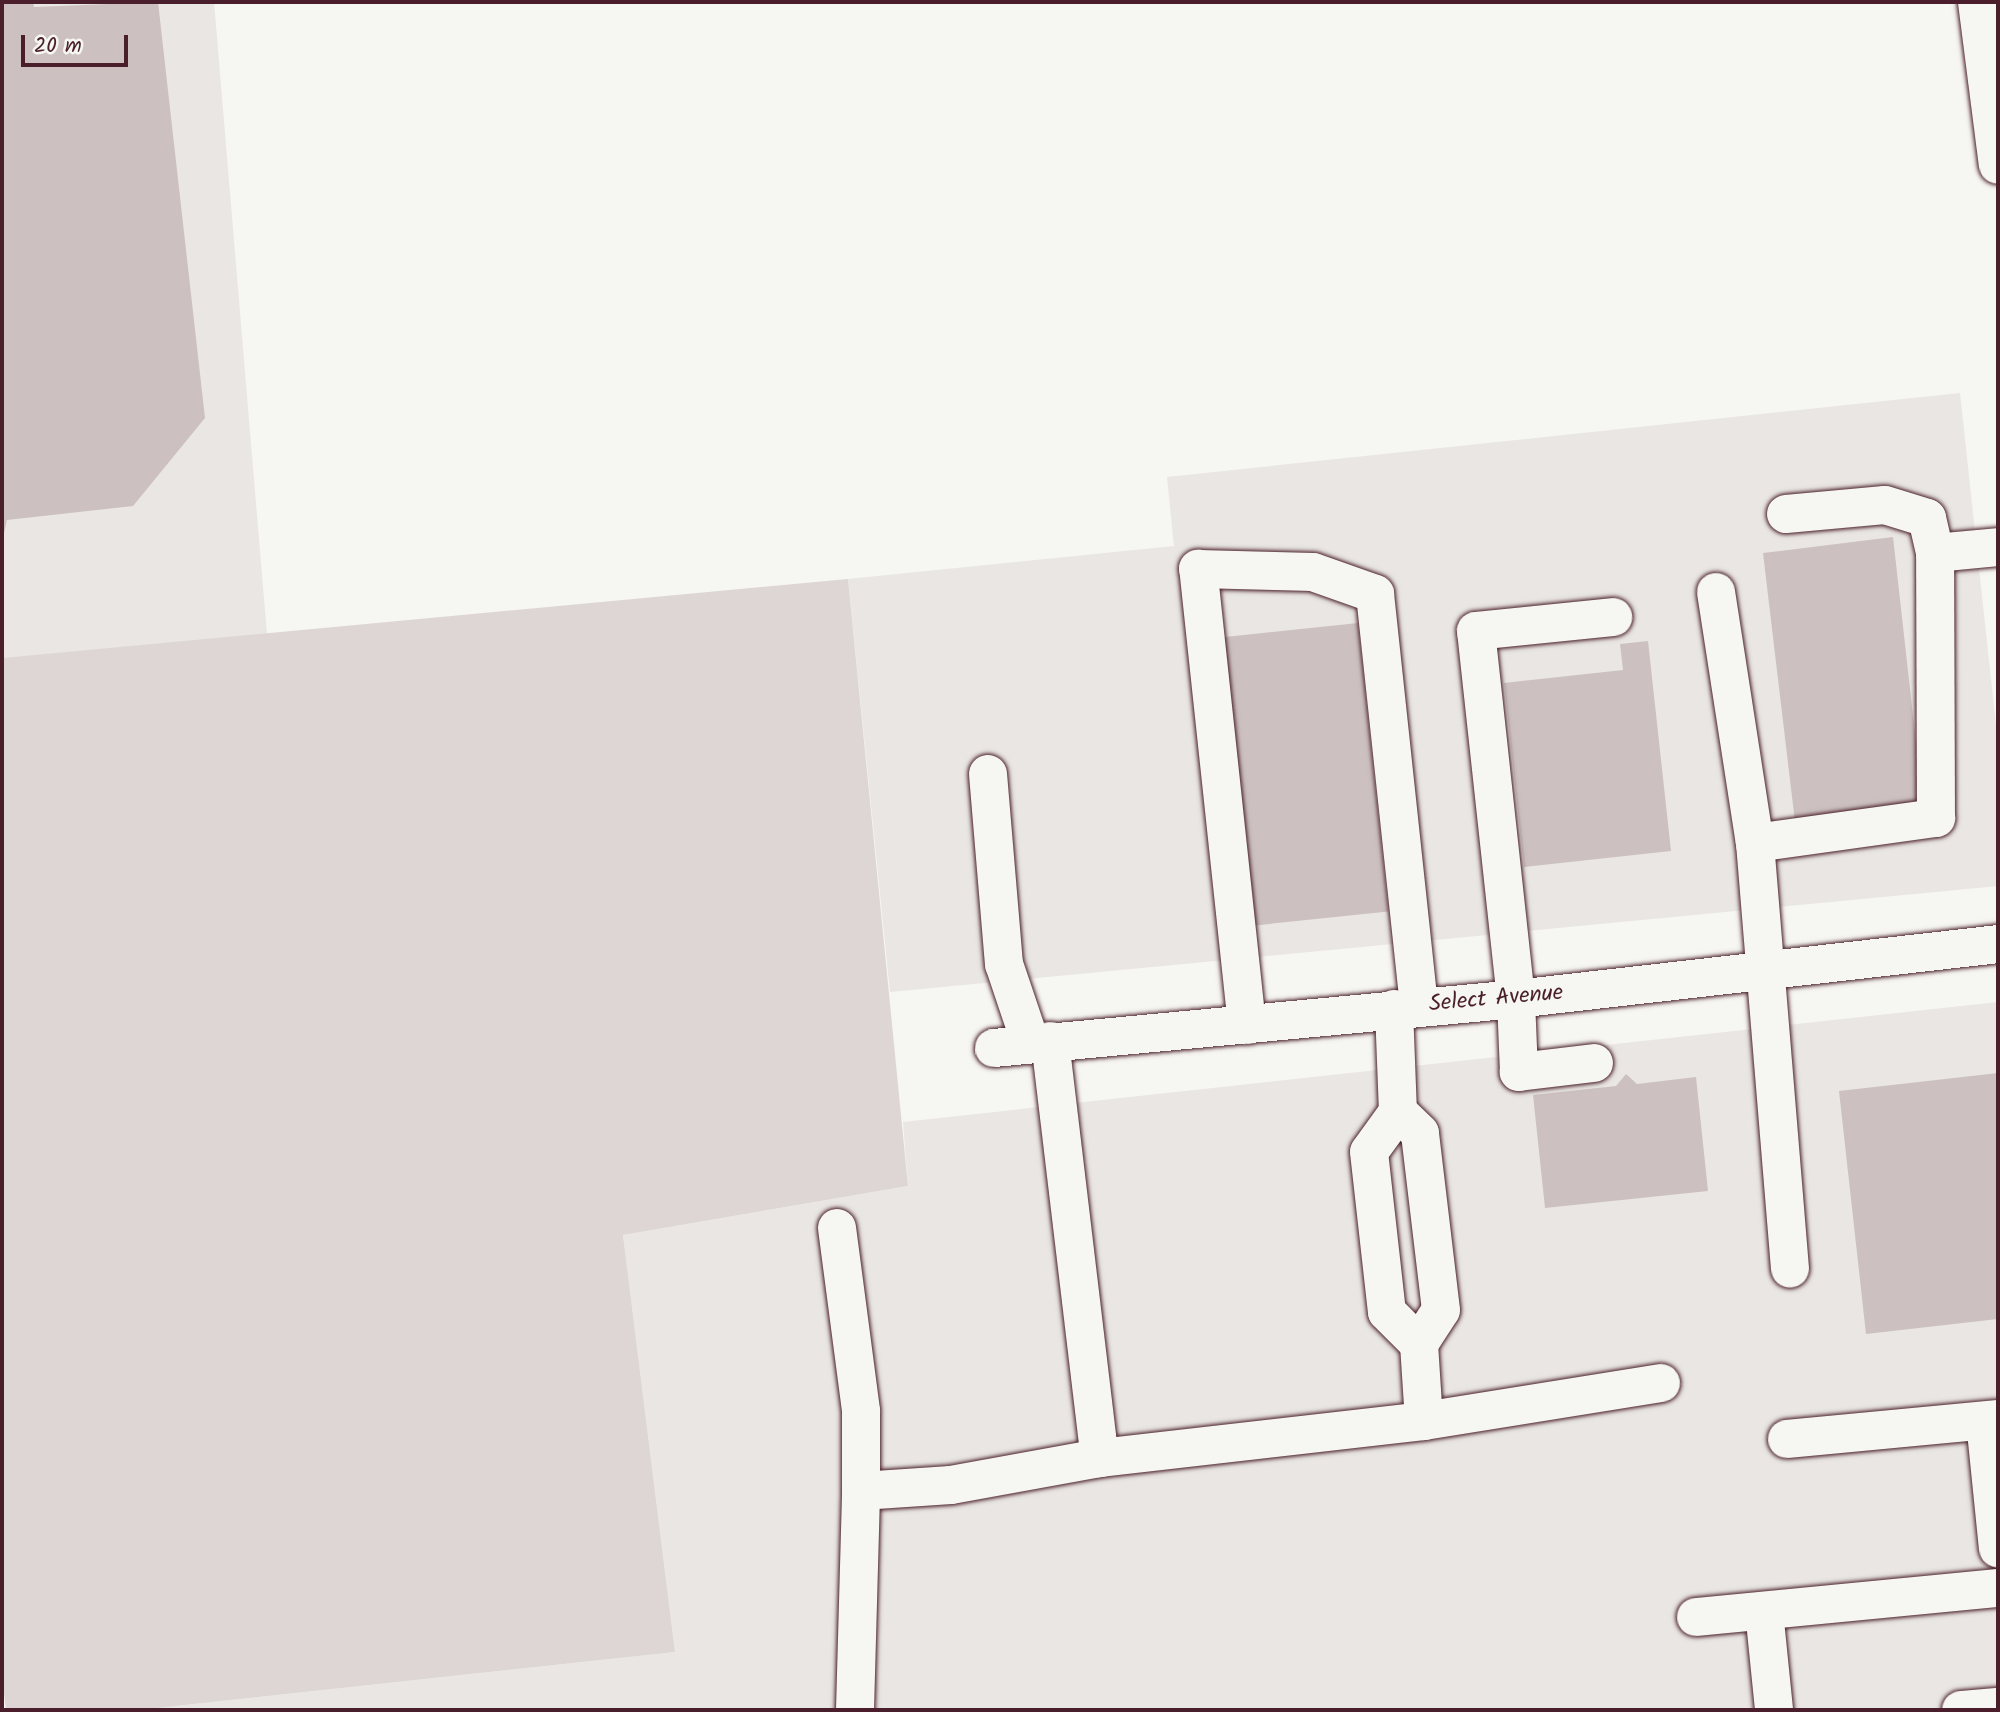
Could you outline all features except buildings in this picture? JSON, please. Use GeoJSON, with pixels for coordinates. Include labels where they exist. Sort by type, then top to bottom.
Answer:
{"type":"FeatureCollection","features":[{"type":"Feature","properties":{"kind":"street"},"geometry":{"type":"LineString","coordinates":[[1977,2],[1998,165]]}},
{"type":"Feature","properties":{"kind":"street"},"geometry":{"type":"LineString","coordinates":[[1755,843],[1936,818],[1935,553],[1927,518],[1912,511],[1885,505],[1786,514]]}},
{"type":"Feature","properties":{"kind":"street"},"geometry":{"type":"LineString","coordinates":[[1935,553],[1998,547]]}},
{"type":"Feature","properties":{"kind":"street"},"geometry":{"type":"LineString","coordinates":[[1247,1025],[1199,569],[1313,572],[1375,594],[1406,1008],[1398,1112],[1369,1152],[1387,1312],[1419,1344]]}},
{"type":"Feature","properties":{"kind":"street"},"geometry":{"type":"LineString","coordinates":[[1716,592],[1755,843],[1763,970],[1790,1269]]}},
{"type":"Feature","properties":{"kind":"street"},"geometry":{"type":"LineString","coordinates":[[1594,1063],[1519,1072],[1516,999],[1476,631],[1613,617]]}},
{"type":"Feature","properties":{"kind":"street"},"geometry":{"type":"LineString","coordinates":[[988,774],[1004,964],[1041,1043],[1100,1458]]}},
{"type":"Feature","properties":{"kind":"street","name":"Select Avenue"},"geometry":{"type":"LineString","coordinates":[[994,1048],[1516,999],[1998,944]]}},
{"type":"Feature","properties":{"kind":"street"},"geometry":{"type":"LineString","coordinates":[[1398,1112],[1420,1133],[1441,1310],[1419,1344],[1424,1421]]}},
{"type":"Feature","properties":{"kind":"street"},"geometry":{"type":"LineString","coordinates":[[837,1228],[861,1411],[855,1710]]}},
{"type":"Feature","properties":{"kind":"street"},"geometry":{"type":"LineString","coordinates":[[861,1491],[951,1485],[1100,1458],[1424,1421],[1661,1383]]}},
{"type":"Feature","properties":{"kind":"street"},"geometry":{"type":"LineString","coordinates":[[1787,1439],[1992,1420],[1998,1548]]}},
{"type":"Feature","properties":{"kind":"street"},"geometry":{"type":"LineString","coordinates":[[1696,1617],[1998,1588]]}},
{"type":"Feature","properties":{"kind":"street"},"geometry":{"type":"LineString","coordinates":[[1764,1611],[1774,1710]]}},
{"type":"Feature","properties":{"kind":"street"},"geometry":{"type":"LineString","coordinates":[[1961,1710],[1998,1707]]}},
{"type":"Feature","properties":{"kind":"shaded area"},"geometry":{"type":"Polygon","coordinates":[[[2,2],[214,2],[267,635],[2,658],[2,2]]]}},
{"type":"Feature","properties":{"kind":"shaded area"},"geometry":{"type":"Polygon","coordinates":[[[1960,393],[1998,744],[1998,886],[890,992],[848,579],[1174,546],[1167,477],[1960,393]]]}},
{"type":"Feature","properties":{"kind":"shaded area"},"geometry":{"type":"Polygon","coordinates":[[[848,579],[908,1186],[623,1235],[675,1652],[139,1710],[6,1710],[2,1677],[2,658],[848,579]]]}},
{"type":"Feature","properties":{"kind":"shaded area"},"geometry":{"type":"Polygon","coordinates":[[[1998,1002],[1998,1710],[139,1710],[675,1652],[623,1235],[908,1186],[903,1122],[1998,1002]]]}}]}
